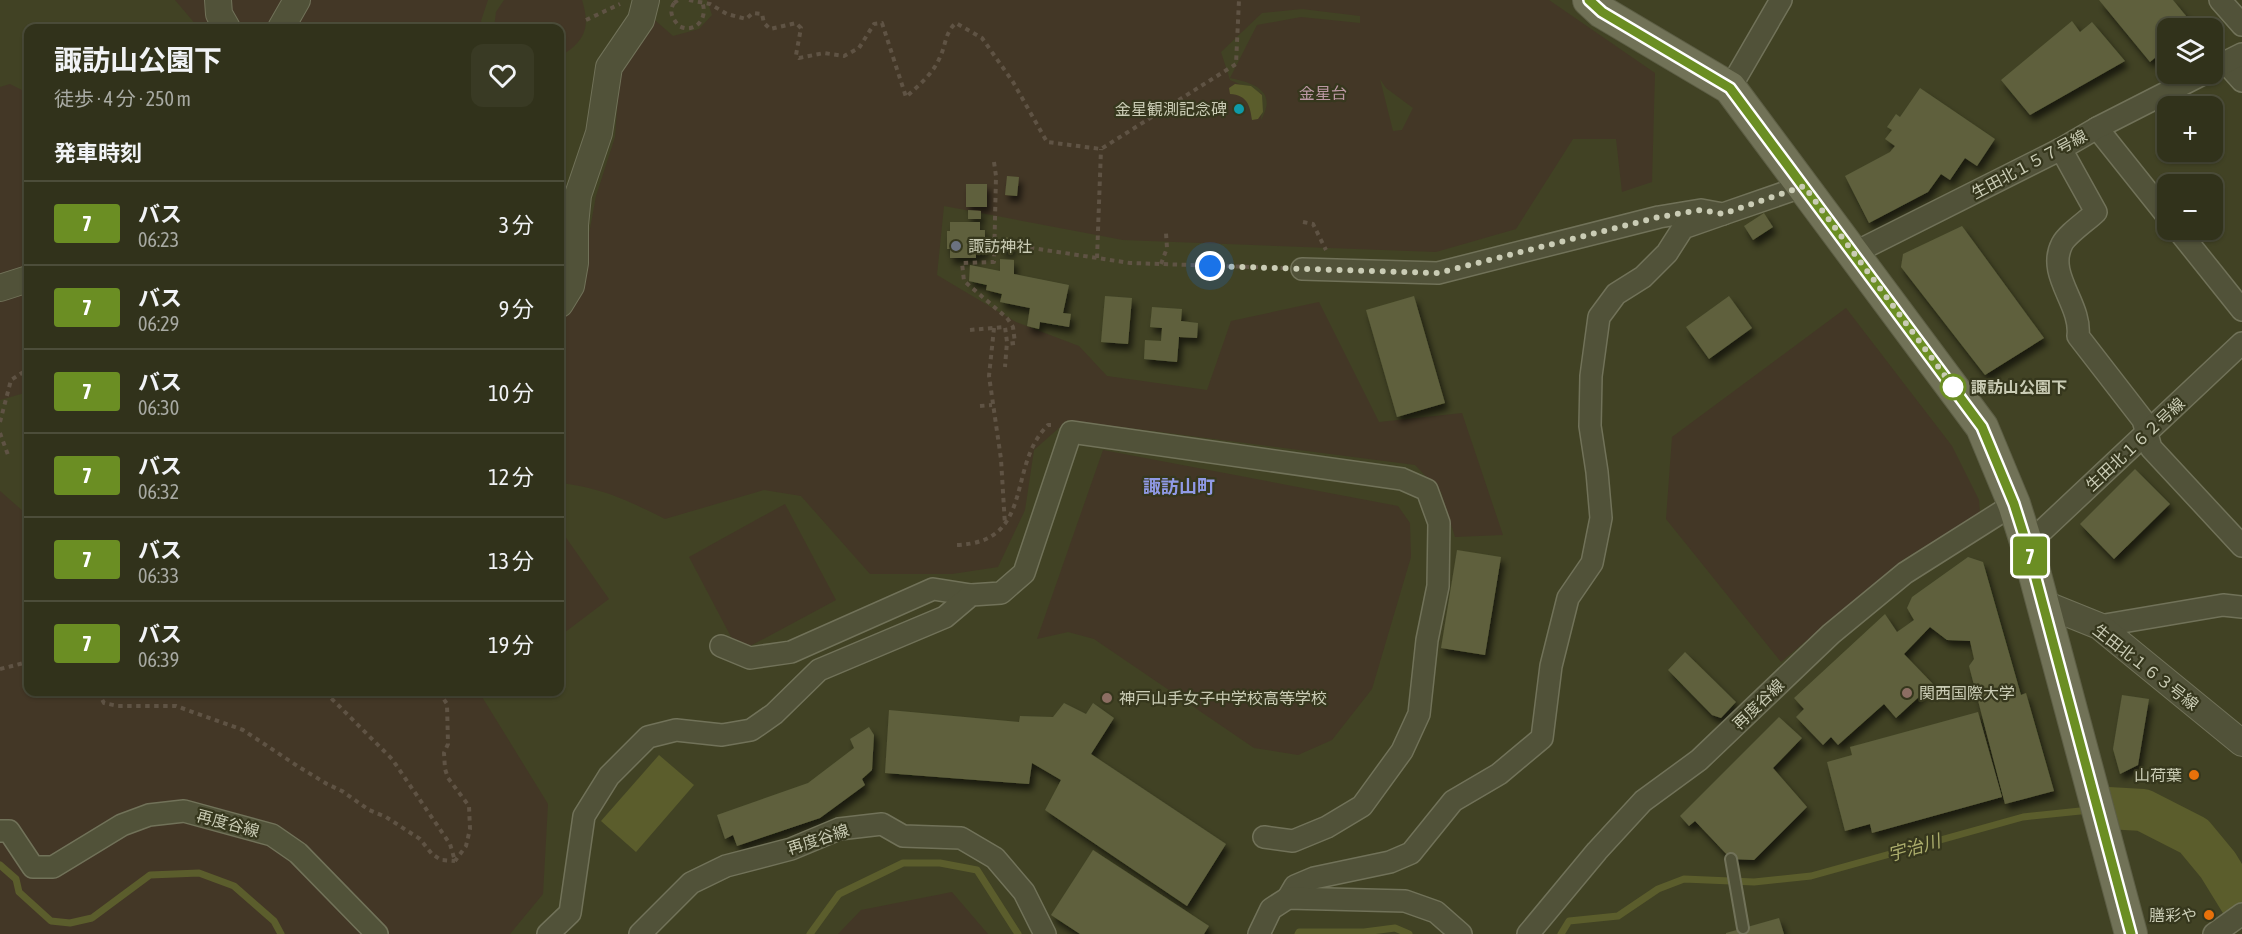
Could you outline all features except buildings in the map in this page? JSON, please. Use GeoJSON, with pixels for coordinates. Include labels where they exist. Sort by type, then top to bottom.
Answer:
{"type":"FeatureCollection","features":[{"type":"Feature","properties":{"kind":"main road"},"geometry":{"type":"LineString","coordinates":[[1589,0],[1602,12],[1730,88],[1982,427],[2014,504],[2027,545],[2132,934]]}},
{"type":"Feature","properties":{"kind":"street"},"geometry":{"type":"LineString","coordinates":[[218,0],[219,14],[225,24]]}},
{"type":"Feature","properties":{"kind":"street"},"geometry":{"type":"LineString","coordinates":[[283,24],[297,0]]}},
{"type":"Feature","properties":{"kind":"street"},"geometry":{"type":"LineString","coordinates":[[564,297],[571,286],[575,262],[578,195],[599,133],[609,67],[641,20],[646,0]]}},
{"type":"Feature","properties":{"kind":"street"},"geometry":{"type":"LineString","coordinates":[[1730,88],[1781,0]]}},
{"type":"Feature","properties":{"kind":"street"},"geometry":{"type":"LineString","coordinates":[[2220,0],[2242,25]]}},
{"type":"Feature","properties":{"kind":"street"},"geometry":{"type":"LineString","coordinates":[[2226,62],[2242,81]]}},
{"type":"Feature","properties":{"kind":"street","name":"生田北１５７号線"},"geometry":{"type":"LineString","coordinates":[[1854,253],[2061,149],[2183,84]]}},
{"type":"Feature","properties":{"kind":"street"},"geometry":{"type":"LineString","coordinates":[[2097,128],[2157,202]]}},
{"type":"Feature","properties":{"kind":"street"},"geometry":{"type":"LineString","coordinates":[[2061,149],[2096,212],[2062,242],[2056,265],[2080,324],[2078,336],[2143,420],[2145,434],[2151,448],[2242,546]]}},
{"type":"Feature","properties":{"kind":"street"},"geometry":{"type":"LineString","coordinates":[[1259,934],[1271,909],[1288,898],[1295,886],[1314,878],[1390,862],[1411,853],[1453,801],[1498,774],[1542,738],[1551,666],[1568,598],[1592,563],[1601,518],[1590,426],[1591,376],[1599,317],[1616,294],[1644,277],[1667,253],[1683,228],[1804,186]]}},
{"type":"Feature","properties":{"kind":"street"},"geometry":{"type":"LineString","coordinates":[[1302,269],[1438,273],[1659,217],[1701,210],[1723,214]]}},
{"type":"Feature","properties":{"kind":"street"},"geometry":{"type":"LineString","coordinates":[[2186,240],[2242,310]]}},
{"type":"Feature","properties":{"kind":"street"},"geometry":{"type":"LineString","coordinates":[[0,288],[24,280]]}},
{"type":"Feature","properties":{"kind":"street","name":"生田北１６２号線"},"geometry":{"type":"LineString","coordinates":[[2027,545],[2242,343]]}},
{"type":"Feature","properties":{"kind":"street"},"geometry":{"type":"LineString","coordinates":[[721,646],[750,658],[791,652],[933,589],[970,595],[1001,593],[1024,573],[1071,432],[1402,479],[1427,490],[1439,523],[1438,586],[1427,640],[1419,714],[1402,752],[1362,806],[1327,827],[1293,841],[1264,837]]}},
{"type":"Feature","properties":{"kind":"street","name":"再度谷線"},"geometry":{"type":"LineString","coordinates":[[1528,934],[1597,851],[1643,801],[1699,760],[1831,634],[1905,573],[2014,504]]}},
{"type":"Feature","properties":{"kind":"street"},"geometry":{"type":"LineString","coordinates":[[548,934],[570,913],[584,816],[609,776],[648,737],[676,730],[722,735],[751,730],[774,714],[819,670],[945,617],[970,595]]}},
{"type":"Feature","properties":{"kind":"street","name":"生田北１６３号線"},"geometry":{"type":"LineString","coordinates":[[2042,603],[2099,626],[2242,743]]}},
{"type":"Feature","properties":{"kind":"street"},"geometry":{"type":"LineString","coordinates":[[2099,626],[2223,605],[2242,607]]}},
{"type":"Feature","properties":{"kind":"street","name":"再度谷線"},"geometry":{"type":"LineString","coordinates":[[0,831],[9,831],[33,867],[53,867],[122,825],[149,815],[184,811],[272,835],[298,853],[378,934]]}},
{"type":"Feature","properties":{"kind":"street","name":"再度谷線"},"geometry":{"type":"LineString","coordinates":[[640,934],[691,883],[726,866],[791,849],[839,829],[882,825],[903,836],[961,838],[994,858],[1024,892],[1045,934]]}},
{"type":"Feature","properties":{"kind":"street"},"geometry":{"type":"LineString","coordinates":[[1288,898],[1405,901],[1437,912],[1461,934]]}},
{"type":"Feature","properties":{"kind":"street"},"geometry":{"type":"LineString","coordinates":[[2218,933],[2242,914]]}},
{"type":"Feature","properties":{"kind":"lane"},"geometry":{"type":"LineString","coordinates":[[1731,859],[1743,928]]}},
{"type":"Feature","properties":{"kind":"path"},"geometry":{"type":"LineString","coordinates":[[586,20],[629,0]]}},
{"type":"Feature","properties":{"kind":"path"},"geometry":{"type":"LineString","coordinates":[[689,0],[710,4],[738,18],[746,19],[753,13],[762,14],[764,23],[770,28],[796,23],[801,28],[796,48],[796,55],[799,58],[824,52],[844,56],[859,48],[874,24],[882,23],[906,97],[927,78],[940,57],[950,28],[956,23],[982,38],[1013,82],[1047,142],[1101,149],[1236,64],[1239,0]]}},
{"type":"Feature","properties":{"kind":"path"},"geometry":{"type":"LineString","coordinates":[[676,1],[671,12],[672,16],[679,26],[688,28],[703,20],[705,11],[701,0]]}},
{"type":"Feature","properties":{"kind":"path"},"geometry":{"type":"LineString","coordinates":[[1097,258],[1101,149]]}},
{"type":"Feature","properties":{"kind":"path"},"geometry":{"type":"LineString","coordinates":[[994,162],[996,176],[994,262],[962,263],[962,268],[964,281],[1000,311],[1013,327],[1015,343],[1006,344]]}},
{"type":"Feature","properties":{"kind":"path"},"geometry":{"type":"LineString","coordinates":[[1303,222],[1313,224],[1331,259]]}},
{"type":"Feature","properties":{"kind":"path"},"geometry":{"type":"LineString","coordinates":[[1161,264],[1167,248],[1166,233]]}},
{"type":"Feature","properties":{"kind":"path"},"geometry":{"type":"LineString","coordinates":[[994,244],[1002,244]]}},
{"type":"Feature","properties":{"kind":"path"},"geometry":{"type":"LineString","coordinates":[[1012,245],[1097,258],[1161,264],[1302,269]]}},
{"type":"Feature","properties":{"kind":"path"},"geometry":{"type":"LineString","coordinates":[[970,330],[1005,327],[1005,367]]}},
{"type":"Feature","properties":{"kind":"path"},"geometry":{"type":"LineString","coordinates":[[994,328],[989,376],[1001,459],[1005,525]]}},
{"type":"Feature","properties":{"kind":"path"},"geometry":{"type":"LineString","coordinates":[[0,422],[11,380],[24,372]]}},
{"type":"Feature","properties":{"kind":"path"},"geometry":{"type":"LineString","coordinates":[[980,406],[992,405]]}},
{"type":"Feature","properties":{"kind":"path"},"geometry":{"type":"LineString","coordinates":[[957,545],[970,545],[983,541],[998,533],[1005,525],[1019,492],[1029,453],[1037,436],[1048,425],[1055,425],[1071,432]]}},
{"type":"Feature","properties":{"kind":"path"},"geometry":{"type":"LineString","coordinates":[[0,433],[8,455]]}},
{"type":"Feature","properties":{"kind":"path"},"geometry":{"type":"LineString","coordinates":[[0,669],[24,663]]}},
{"type":"Feature","properties":{"kind":"path"},"geometry":{"type":"LineString","coordinates":[[100,696],[104,703],[118,706],[176,706],[243,730],[299,767],[420,839],[432,854],[441,860],[455,861]]}},
{"type":"Feature","properties":{"kind":"path"},"geometry":{"type":"LineString","coordinates":[[329,696],[392,759],[439,826],[450,844],[455,861]]}},
{"type":"Feature","properties":{"kind":"path"},"geometry":{"type":"LineString","coordinates":[[442,696],[447,704],[448,744],[444,753],[445,769],[448,778],[469,806],[470,829],[466,846],[455,861]]}},
{"type":"Feature","properties":{"kind":"green space"},"geometry":{"type":"Polygon","coordinates":[[[175,0],[488,0],[481,21],[482,24],[195,24],[175,0]]]}},
{"type":"Feature","properties":{"kind":"green space"},"geometry":{"type":"Polygon","coordinates":[[[504,0],[582,0],[586,26],[581,38],[564,54],[564,24],[494,24],[496,12],[504,0]]]}},
{"type":"Feature","properties":{"kind":"green space","name":"金星台"},"geometry":{"type":"Polygon","coordinates":[[[707,0],[1549,0],[1655,73],[1652,182],[1622,192],[1616,139],[1573,139],[1516,229],[1436,252],[1123,240],[944,206],[937,275],[1016,322],[1079,346],[1107,376],[1207,390],[1231,321],[1319,302],[1379,422],[1462,413],[1503,535],[1455,537],[1441,492],[1415,465],[1068,420],[1034,450],[1025,510],[998,567],[952,574],[870,574],[801,496],[764,490],[665,519],[614,496],[564,484],[564,312],[576,305],[596,196],[615,137],[620,70],[649,15],[673,36],[699,29],[712,15],[707,0]],[[1302,9],[1262,13],[1221,52],[1230,80],[1262,94],[1261,120],[1266,110],[1265,95],[1255,86],[1230,78],[1257,25],[1301,17],[1360,23],[1360,16],[1302,9]],[[1380,79],[1393,131],[1402,130],[1413,108],[1386,88],[1380,79]]]}},
{"type":"Feature","properties":{"kind":"green space"},"geometry":{"type":"Polygon","coordinates":[[[10,84],[24,91],[24,393],[0,400],[0,87],[10,84]]]}},
{"type":"Feature","properties":{"kind":"green space"},"geometry":{"type":"Polygon","coordinates":[[[1846,308],[1952,446],[1979,500],[1980,513],[1904,559],[1781,662],[1666,519],[1672,437],[1846,308]]]}},
{"type":"Feature","properties":{"kind":"green space"},"geometry":{"type":"Polygon","coordinates":[[[1103,450],[1398,506],[1410,523],[1411,557],[1372,689],[1332,740],[1298,755],[1254,748],[1094,639],[1068,632],[1037,639],[1103,450]]]}},
{"type":"Feature","properties":{"kind":"green space"},"geometry":{"type":"Polygon","coordinates":[[[0,491],[24,512],[24,696],[481,696],[548,804],[543,894],[510,934],[0,934],[0,491]]]}},
{"type":"Feature","properties":{"kind":"green space"},"geometry":{"type":"Polygon","coordinates":[[[785,504],[836,600],[739,652],[689,557],[785,504]]]}},
{"type":"Feature","properties":{"kind":"green space"},"geometry":{"type":"Polygon","coordinates":[[[564,535],[609,599],[564,633],[564,535]]]}},
{"type":"Feature","properties":{"kind":"green space"},"geometry":{"type":"Polygon","coordinates":[[[952,892],[988,934],[838,934],[861,910],[952,892]]]}},
{"type":"Feature","properties":{"kind":"shaded area"},"geometry":{"type":"Polygon","coordinates":[[[1235,84],[1251,86],[1262,95],[1263,112],[1258,119],[1252,120],[1249,105],[1244,99],[1230,94],[1229,88],[1235,84]]]}},
{"type":"Feature","properties":{"kind":"shaded area"},"geometry":{"type":"Polygon","coordinates":[[[659,755],[694,785],[636,852],[601,821],[659,755]]]}},
{"type":"Feature","properties":{"kind":"waterway","name":"宇治川"},"geometry":{"type":"LineString","coordinates":[[2108,808],[2143,810],[2194,836],[2218,865],[2242,904]]}},
{"type":"Feature","properties":{"kind":"waterway","name":"宇治川"},"geometry":{"type":"LineString","coordinates":[[1561,934],[1569,921],[1618,916],[1658,889],[1684,879],[1754,882],[1811,876],[2023,817],[2090,810]]}},
{"type":"Feature","properties":{"kind":"waterway"},"geometry":{"type":"LineString","coordinates":[[810,934],[839,894],[903,863],[940,863],[977,870],[1018,934]]}},
{"type":"Feature","properties":{"kind":"waterway"},"geometry":{"type":"LineString","coordinates":[[0,865],[16,879],[19,892],[51,921],[70,923],[92,918],[150,875],[199,873],[234,886],[274,921],[281,934]]}},
{"type":"Feature","properties":{"kind":"waterway"},"geometry":{"type":"LineString","coordinates":[[1298,934],[1299,932],[1364,932],[1395,928],[1409,934]]}},
{"type":"Feature","properties":{"kind":"bus line","name":"7"},"geometry":{"type":"LineString","coordinates":[[1589,0],[1602,12],[1730,88],[1982,427],[2014,504],[2027,545],[2131,934]]}},
{"type":"Feature","properties":{"kind":"place","name":"金星観測記念碑"},"geometry":{"type":"Point","coordinates":[1239,109]}},
{"type":"Feature","properties":{"kind":"place","name":"諏訪神社"},"geometry":{"type":"Point","coordinates":[956,246]}},
{"type":"Feature","properties":{"kind":"place","name":"諏訪山公園下"},"geometry":{"type":"Point","coordinates":[1953,387]}},
{"type":"Feature","properties":{"kind":"place","name":"関西国際大学"},"geometry":{"type":"Point","coordinates":[1907,693]}},
{"type":"Feature","properties":{"kind":"place","name":"神戸山手女子中学校高等学校"},"geometry":{"type":"Point","coordinates":[1107,698]}},
{"type":"Feature","properties":{"kind":"place","name":"山荷葉"},"geometry":{"type":"Point","coordinates":[2194,775]}},
{"type":"Feature","properties":{"kind":"place","name":"膳彩や"},"geometry":{"type":"Point","coordinates":[2209,915]}},
{"type":"Feature","properties":{"kind":"district","name":"諏訪山町"},"geometry":{"type":"Point","coordinates":[1179,487]}},
{"type":"Feature","properties":{"kind":"route"},"geometry":{"type":"LineString","coordinates":[[1210,266],[1438,273],[1659,217],[1701,210],[1723,214],[1804,186],[1957,392],[1953,387]]}}]}
